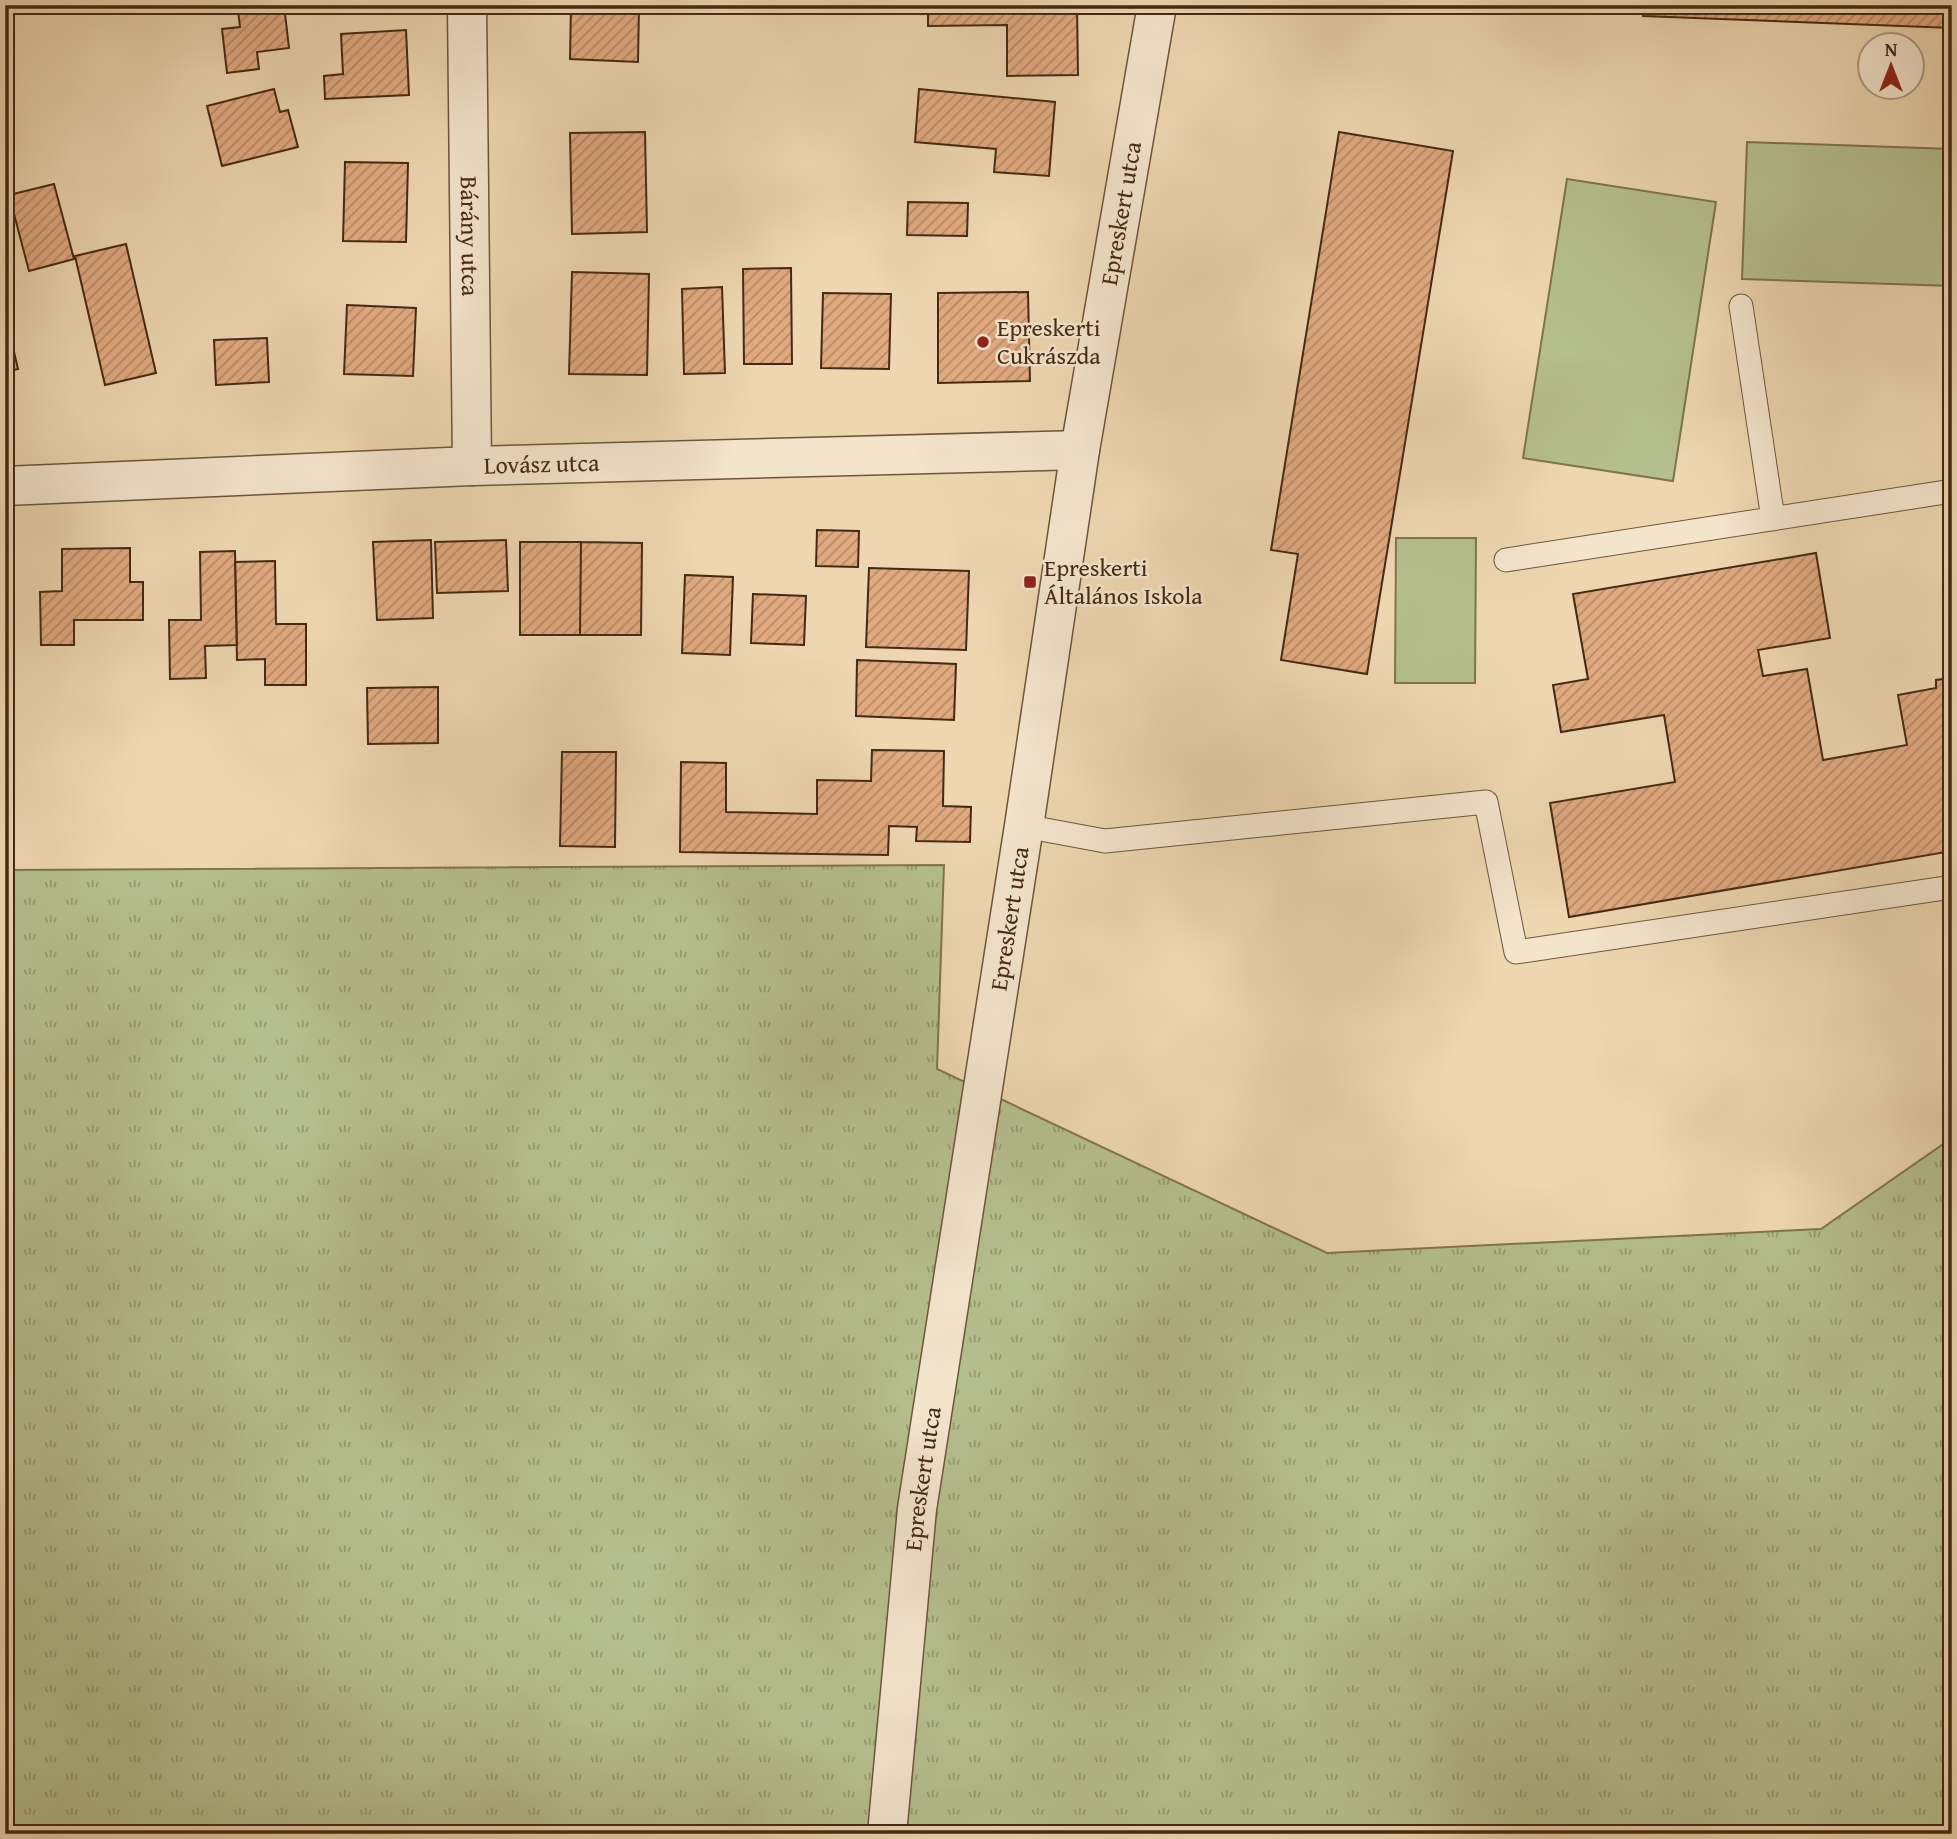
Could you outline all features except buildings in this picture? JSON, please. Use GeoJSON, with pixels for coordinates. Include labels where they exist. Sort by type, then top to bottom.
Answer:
{"type":"FeatureCollection","features":[{"type":"Feature","properties":{"kind":"street","name":"Bárány utca"},"geometry":{"type":"LineString","coordinates":[[467,5],[472,466]]}},
{"type":"Feature","properties":{"kind":"street","name":"Epreskert utca"},"geometry":{"type":"LineString","coordinates":[[887,1834],[917,1509],[1080,450],[1157,5]]}},
{"type":"Feature","properties":{"kind":"street","name":"Lovász utca"},"geometry":{"type":"LineString","coordinates":[[5,486],[472,466],[1080,450]]}},
{"type":"Feature","properties":{"kind":"lane"},"geometry":{"type":"LineString","coordinates":[[1741,306],[1773,519]]}},
{"type":"Feature","properties":{"kind":"lane"},"geometry":{"type":"LineString","coordinates":[[1506,561],[1952,491]]}},
{"type":"Feature","properties":{"kind":"lane"},"geometry":{"type":"LineString","coordinates":[[1024,826],[1105,841],[1486,802],[1516,952],[1952,887]]}},
{"type":"Feature","properties":{"kind":"green space"},"geometry":{"type":"Polygon","coordinates":[[[1747,142],[1952,149],[1952,286],[1742,279],[1747,142]]]}},
{"type":"Feature","properties":{"kind":"green space"},"geometry":{"type":"Polygon","coordinates":[[[1567,179],[1716,202],[1673,481],[1523,458],[1567,179]]]}},
{"type":"Feature","properties":{"kind":"green space"},"geometry":{"type":"Polygon","coordinates":[[[1396,538],[1476,538],[1475,683],[1395,683],[1396,538]]]}},
{"type":"Feature","properties":{"kind":"green space"},"geometry":{"type":"Polygon","coordinates":[[[944,865],[937,1069],[1327,1253],[1821,1229],[1952,1138],[1952,1834],[5,1834],[5,870],[944,865]]]}},
{"type":"Feature","properties":{"kind":"place","name":"Epreskerti Cukrászda"},"geometry":{"type":"Point","coordinates":[983,342]}},
{"type":"Feature","properties":{"kind":"place","name":"Epreskerti Általános Iskola"},"geometry":{"type":"Point","coordinates":[1030,582]}}]}
